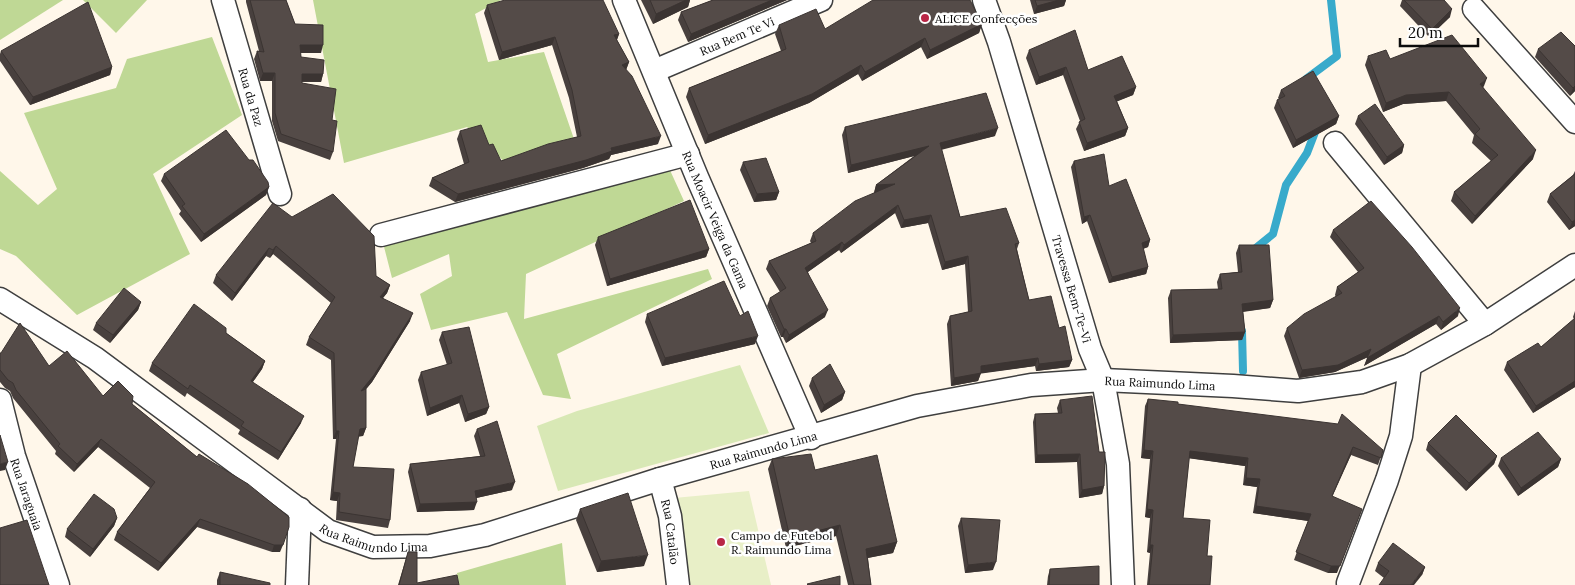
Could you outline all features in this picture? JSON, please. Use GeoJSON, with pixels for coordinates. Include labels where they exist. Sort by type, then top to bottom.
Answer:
{"type":"FeatureCollection","features":[{"type":"Feature","properties":{"kind":"street","name":"Rua da Paz"},"geometry":{"type":"LineString","coordinates":[[223,0],[280,194]]}},
{"type":"Feature","properties":{"kind":"street","name":"Rua Moacir Veiga da Gama"},"geometry":{"type":"LineString","coordinates":[[624,0],[688,154],[811,438]]}},
{"type":"Feature","properties":{"kind":"street","name":"Rua Bem Te Vi"},"geometry":{"type":"LineString","coordinates":[[654,71],[821,0]]}},
{"type":"Feature","properties":{"kind":"street","name":"Travessa Bem-Te-Vi"},"geometry":{"type":"LineString","coordinates":[[984,0],[1005,60],[1090,349],[1103,380],[1118,464],[1123,585]]}},
{"type":"Feature","properties":{"kind":"street"},"geometry":{"type":"LineString","coordinates":[[1474,9],[1575,122]]}},
{"type":"Feature","properties":{"kind":"street"},"geometry":{"type":"LineString","coordinates":[[1335,143],[1485,324]]}},
{"type":"Feature","properties":{"kind":"street"},"geometry":{"type":"LineString","coordinates":[[381,235],[688,154]]}},
{"type":"Feature","properties":{"kind":"street","name":"Rua Raimundo Lima"},"geometry":{"type":"LineString","coordinates":[[0,299],[95,358],[328,531],[373,546],[430,546],[485,534],[660,479],[927,405],[1031,385],[1103,380],[1233,386],[1298,392],[1362,382],[1410,365],[1485,324],[1575,265]]}},
{"type":"Feature","properties":{"kind":"street"},"geometry":{"type":"LineString","coordinates":[[1348,583],[1387,480],[1401,436],[1410,365]]}},
{"type":"Feature","properties":{"kind":"street","name":"Rua Jaraguaia"},"geometry":{"type":"LineString","coordinates":[[0,400],[14,456],[58,585]]}},
{"type":"Feature","properties":{"kind":"street","name":"Rua Catalão"},"geometry":{"type":"LineString","coordinates":[[660,479],[670,516],[678,585]]}},
{"type":"Feature","properties":{"kind":"street"},"geometry":{"type":"LineString","coordinates":[[297,585],[300,509]]}},
{"type":"Feature","properties":{"kind":"green space"},"geometry":{"type":"Polygon","coordinates":[[[0,0],[63,0],[0,40],[0,0]]]}},
{"type":"Feature","properties":{"kind":"green space"},"geometry":{"type":"Polygon","coordinates":[[[83,0],[147,0],[116,33],[83,0]]]}},
{"type":"Feature","properties":{"kind":"green space"},"geometry":{"type":"Polygon","coordinates":[[[313,0],[501,0],[475,14],[488,62],[544,52],[574,139],[508,165],[467,127],[344,163],[313,0]]]}},
{"type":"Feature","properties":{"kind":"green space"},"geometry":{"type":"Polygon","coordinates":[[[212,37],[242,115],[153,174],[190,254],[77,315],[16,256],[0,249],[0,171],[38,205],[57,189],[24,113],[116,88],[127,59],[212,37]]]}},
{"type":"Feature","properties":{"kind":"green space"},"geometry":{"type":"Polygon","coordinates":[[[669,168],[684,201],[526,274],[524,319],[708,269],[712,279],[557,354],[571,399],[543,395],[507,312],[431,330],[420,294],[452,276],[449,254],[392,278],[381,235],[669,168]]]}},
{"type":"Feature","properties":{"kind":"green space"},"geometry":{"type":"Polygon","coordinates":[[[740,365],[769,433],[558,491],[537,426],[577,411],[740,365]]]}},
{"type":"Feature","properties":{"kind":"green space","name":"Campo de Futebol R. Raimundo Lima"},"geometry":{"type":"Polygon","coordinates":[[[749,491],[771,585],[688,585],[674,498],[749,491]]]}},
{"type":"Feature","properties":{"kind":"green space"},"geometry":{"type":"Polygon","coordinates":[[[562,543],[566,585],[458,585],[457,573],[562,543]]]}},
{"type":"Feature","properties":{"kind":"building"},"geometry":{"type":"Polygon","coordinates":[[[250,0],[286,0],[295,24],[323,25],[323,45],[300,45],[301,57],[324,60],[323,74],[302,74],[302,83],[336,89],[332,120],[337,121],[333,152],[281,134],[275,113],[275,73],[263,73],[257,51],[264,52],[250,0]]]}},
{"type":"Feature","properties":{"kind":"building"},"geometry":{"type":"Polygon","coordinates":[[[505,0],[603,0],[619,34],[614,35],[629,62],[622,65],[632,76],[661,136],[611,148],[612,151],[586,160],[458,194],[432,178],[469,162],[460,131],[481,125],[489,145],[493,144],[501,161],[548,144],[581,136],[572,90],[555,37],[502,52],[487,5],[505,0]]]}},
{"type":"Feature","properties":{"kind":"building"},"geometry":{"type":"Polygon","coordinates":[[[650,0],[686,0],[656,14],[650,0]]]}},
{"type":"Feature","properties":{"kind":"building"},"geometry":{"type":"Polygon","coordinates":[[[713,0],[772,0],[691,34],[681,12],[713,0]]]}},
{"type":"Feature","properties":{"kind":"building"},"geometry":{"type":"Polygon","coordinates":[[[873,0],[970,0],[982,24],[930,50],[925,38],[865,72],[861,65],[812,94],[708,135],[689,88],[786,49],[779,25],[816,9],[825,29],[873,0]]]}},
{"type":"Feature","properties":{"kind":"building"},"geometry":{"type":"Polygon","coordinates":[[[1035,0],[1059,0],[1037,6],[1035,0]]]}},
{"type":"Feature","properties":{"kind":"building"},"geometry":{"type":"Polygon","coordinates":[[[1404,0],[1444,0],[1452,9],[1432,29],[1404,0]]]}},
{"type":"Feature","properties":{"kind":"building"},"geometry":{"type":"Polygon","coordinates":[[[88,2],[112,67],[33,97],[1,51],[88,2]]]}},
{"type":"Feature","properties":{"kind":"building"},"geometry":{"type":"Polygon","coordinates":[[[1075,30],[1088,70],[1122,56],[1136,87],[1114,96],[1128,128],[1087,143],[1079,122],[1085,119],[1066,67],[1039,77],[1029,50],[1075,30]]]}},
{"type":"Feature","properties":{"kind":"building"},"geometry":{"type":"Polygon","coordinates":[[[1561,32],[1575,46],[1575,86],[1573,88],[1538,49],[1561,32]]]}},
{"type":"Feature","properties":{"kind":"building"},"geometry":{"type":"Polygon","coordinates":[[[1452,35],[1487,78],[1480,84],[1536,150],[1475,216],[1454,192],[1498,155],[1475,134],[1480,129],[1449,92],[1406,95],[1386,103],[1368,56],[1386,50],[1390,59],[1452,35]]]}},
{"type":"Feature","properties":{"kind":"building"},"geometry":{"type":"Polygon","coordinates":[[[1313,71],[1339,116],[1296,140],[1277,100],[1285,96],[1281,90],[1313,71]]]}},
{"type":"Feature","properties":{"kind":"building"},"geometry":{"type":"Polygon","coordinates":[[[986,93],[998,128],[940,143],[960,217],[1006,208],[1019,243],[1015,244],[1029,300],[1051,296],[1059,328],[1065,326],[1072,360],[1039,364],[1038,358],[981,366],[981,373],[954,378],[950,316],[972,311],[968,256],[945,262],[931,215],[904,220],[898,205],[844,245],[842,242],[805,268],[828,310],[789,335],[786,329],[784,329],[770,298],[786,288],[769,261],[816,241],[813,233],[855,201],[895,184],[876,185],[929,146],[851,165],[845,127],[986,93]]]}},
{"type":"Feature","properties":{"kind":"building"},"geometry":{"type":"Polygon","coordinates":[[[1375,104],[1404,145],[1387,157],[1358,116],[1375,104]]]}},
{"type":"Feature","properties":{"kind":"building"},"geometry":{"type":"Polygon","coordinates":[[[226,130],[249,160],[253,160],[268,182],[269,187],[204,234],[182,206],[185,204],[164,174],[226,130]]]}},
{"type":"Feature","properties":{"kind":"building"},"geometry":{"type":"Polygon","coordinates":[[[1104,154],[1109,186],[1126,179],[1150,240],[1142,243],[1148,267],[1112,277],[1090,215],[1084,217],[1074,161],[1104,154]]]}},
{"type":"Feature","properties":{"kind":"building"},"geometry":{"type":"Polygon","coordinates":[[[766,158],[779,192],[757,194],[743,162],[766,158]]]}},
{"type":"Feature","properties":{"kind":"building"},"geometry":{"type":"Polygon","coordinates":[[[1575,174],[1575,220],[1572,222],[1550,194],[1575,174]]]}},
{"type":"Feature","properties":{"kind":"building"},"geometry":{"type":"Polygon","coordinates":[[[333,194],[374,236],[376,276],[390,285],[380,297],[413,313],[374,375],[361,391],[366,389],[366,428],[360,429],[353,467],[394,469],[390,520],[339,512],[340,493],[333,492],[339,431],[336,431],[334,353],[309,337],[335,297],[276,246],[273,250],[269,248],[235,293],[216,275],[273,203],[292,217],[333,194]]]}},
{"type":"Feature","properties":{"kind":"building"},"geometry":{"type":"Polygon","coordinates":[[[690,200],[709,249],[610,279],[598,237],[690,200]]]}},
{"type":"Feature","properties":{"kind":"building"},"geometry":{"type":"Polygon","coordinates":[[[1371,201],[1412,247],[1460,308],[1443,322],[1439,316],[1367,358],[1371,349],[1338,365],[1302,370],[1287,328],[1304,314],[1342,293],[1337,287],[1364,268],[1333,230],[1371,201]]]}},
{"type":"Feature","properties":{"kind":"building"},"geometry":{"type":"Polygon","coordinates":[[[1239,245],[1269,245],[1273,300],[1242,304],[1245,332],[1173,335],[1171,290],[1222,289],[1220,274],[1242,272],[1239,245]]]}},
{"type":"Feature","properties":{"kind":"building"},"geometry":{"type":"Polygon","coordinates":[[[724,281],[740,316],[748,311],[758,336],[665,358],[647,314],[724,281]]]}},
{"type":"Feature","properties":{"kind":"building"},"geometry":{"type":"Polygon","coordinates":[[[124,288],[141,302],[113,335],[96,323],[124,288]]]}},
{"type":"Feature","properties":{"kind":"building"},"geometry":{"type":"Polygon","coordinates":[[[194,304],[226,328],[226,333],[265,361],[251,381],[304,416],[281,452],[241,426],[244,422],[190,385],[188,389],[152,363],[194,304]]]}},
{"type":"Feature","properties":{"kind":"building"},"geometry":{"type":"Polygon","coordinates":[[[1575,318],[1575,381],[1536,406],[1507,362],[1538,343],[1541,347],[1575,318]]]}},
{"type":"Feature","properties":{"kind":"building"},"geometry":{"type":"Polygon","coordinates":[[[20,323],[49,366],[67,351],[103,396],[118,381],[133,396],[132,404],[197,457],[199,454],[248,484],[289,517],[289,527],[283,545],[274,545],[200,519],[161,563],[117,532],[155,482],[101,439],[77,464],[58,446],[60,444],[16,390],[13,383],[0,370],[0,353],[20,323]]]}},
{"type":"Feature","properties":{"kind":"building"},"geometry":{"type":"Polygon","coordinates":[[[469,327],[489,407],[468,414],[462,395],[430,408],[421,372],[452,363],[442,332],[469,327]]]}},
{"type":"Feature","properties":{"kind":"building"},"geometry":{"type":"Polygon","coordinates":[[[830,364],[845,392],[824,405],[812,378],[830,364]]]}},
{"type":"Feature","properties":{"kind":"building"},"geometry":{"type":"Polygon","coordinates":[[[1092,396],[1099,452],[1105,452],[1104,486],[1082,490],[1080,454],[1037,455],[1035,414],[1062,413],[1060,400],[1092,396]]]}},
{"type":"Feature","properties":{"kind":"building"},"geometry":{"type":"Polygon","coordinates":[[[1148,399],[1338,424],[1342,414],[1383,450],[1381,458],[1353,447],[1332,496],[1362,509],[1340,566],[1331,566],[1296,552],[1311,514],[1256,506],[1260,479],[1246,478],[1248,458],[1190,451],[1183,518],[1210,520],[1207,556],[1212,556],[1210,585],[1149,585],[1153,545],[1150,545],[1153,510],[1147,509],[1153,451],[1144,450],[1148,399]]]}},
{"type":"Feature","properties":{"kind":"building"},"geometry":{"type":"Polygon","coordinates":[[[1456,415],[1497,456],[1469,483],[1428,443],[1456,415]]]}},
{"type":"Feature","properties":{"kind":"building"},"geometry":{"type":"Polygon","coordinates":[[[497,421],[515,482],[475,491],[477,502],[420,504],[410,464],[485,456],[477,429],[497,421]]]}},
{"type":"Feature","properties":{"kind":"building"},"geometry":{"type":"Polygon","coordinates":[[[1538,432],[1561,459],[1521,488],[1501,458],[1538,432]]]}},
{"type":"Feature","properties":{"kind":"building"},"geometry":{"type":"Polygon","coordinates":[[[0,435],[8,462],[0,464],[0,435]]]}},
{"type":"Feature","properties":{"kind":"building"},"geometry":{"type":"Polygon","coordinates":[[[811,454],[815,470],[877,455],[897,542],[866,549],[871,585],[854,585],[840,525],[790,538],[772,459],[811,454]]]}},
{"type":"Feature","properties":{"kind":"building"},"geometry":{"type":"Polygon","coordinates":[[[628,493],[648,555],[601,561],[580,509],[628,493]]]}},
{"type":"Feature","properties":{"kind":"building"},"geometry":{"type":"Polygon","coordinates":[[[94,494],[114,509],[117,518],[93,549],[67,529],[94,494]]]}},
{"type":"Feature","properties":{"kind":"building"},"geometry":{"type":"Polygon","coordinates":[[[961,518],[1000,520],[996,562],[968,565],[961,518]]]}},
{"type":"Feature","properties":{"kind":"building"},"geometry":{"type":"Polygon","coordinates":[[[27,520],[49,585],[0,585],[0,528],[27,520]]]}},
{"type":"Feature","properties":{"kind":"building"},"geometry":{"type":"Polygon","coordinates":[[[1393,543],[1425,567],[1411,585],[1379,585],[1389,571],[1378,563],[1393,543]]]}},
{"type":"Feature","properties":{"kind":"building"},"geometry":{"type":"Polygon","coordinates":[[[408,552],[417,552],[417,583],[457,575],[459,585],[399,585],[408,552]]]}},
{"type":"Feature","properties":{"kind":"building"},"geometry":{"type":"Polygon","coordinates":[[[1099,566],[1099,585],[1049,585],[1050,569],[1099,566]]]}},
{"type":"Feature","properties":{"kind":"building"},"geometry":{"type":"Polygon","coordinates":[[[220,572],[270,583],[270,585],[220,585],[220,572]]]}},
{"type":"Feature","properties":{"kind":"building"},"geometry":{"type":"Polygon","coordinates":[[[840,576],[840,585],[807,584],[840,576]]]}},
{"type":"Feature","properties":{"kind":"waterway"},"geometry":{"type":"LineString","coordinates":[[1306,79],[1337,56],[1331,0]]}},
{"type":"Feature","properties":{"kind":"waterway"},"geometry":{"type":"LineString","coordinates":[[1252,251],[1273,234],[1286,185],[1307,153],[1317,127]]}},
{"type":"Feature","properties":{"kind":"waterway"},"geometry":{"type":"LineString","coordinates":[[1242,331],[1243,371]]}},
{"type":"Feature","properties":{"kind":"place","name":"ALICE Confecções"},"geometry":{"type":"Point","coordinates":[925,18]}},
{"type":"Feature","properties":{"kind":"place","name":"Campo de Futebol R. Raimundo Lima"},"geometry":{"type":"Point","coordinates":[721,542]}}]}
